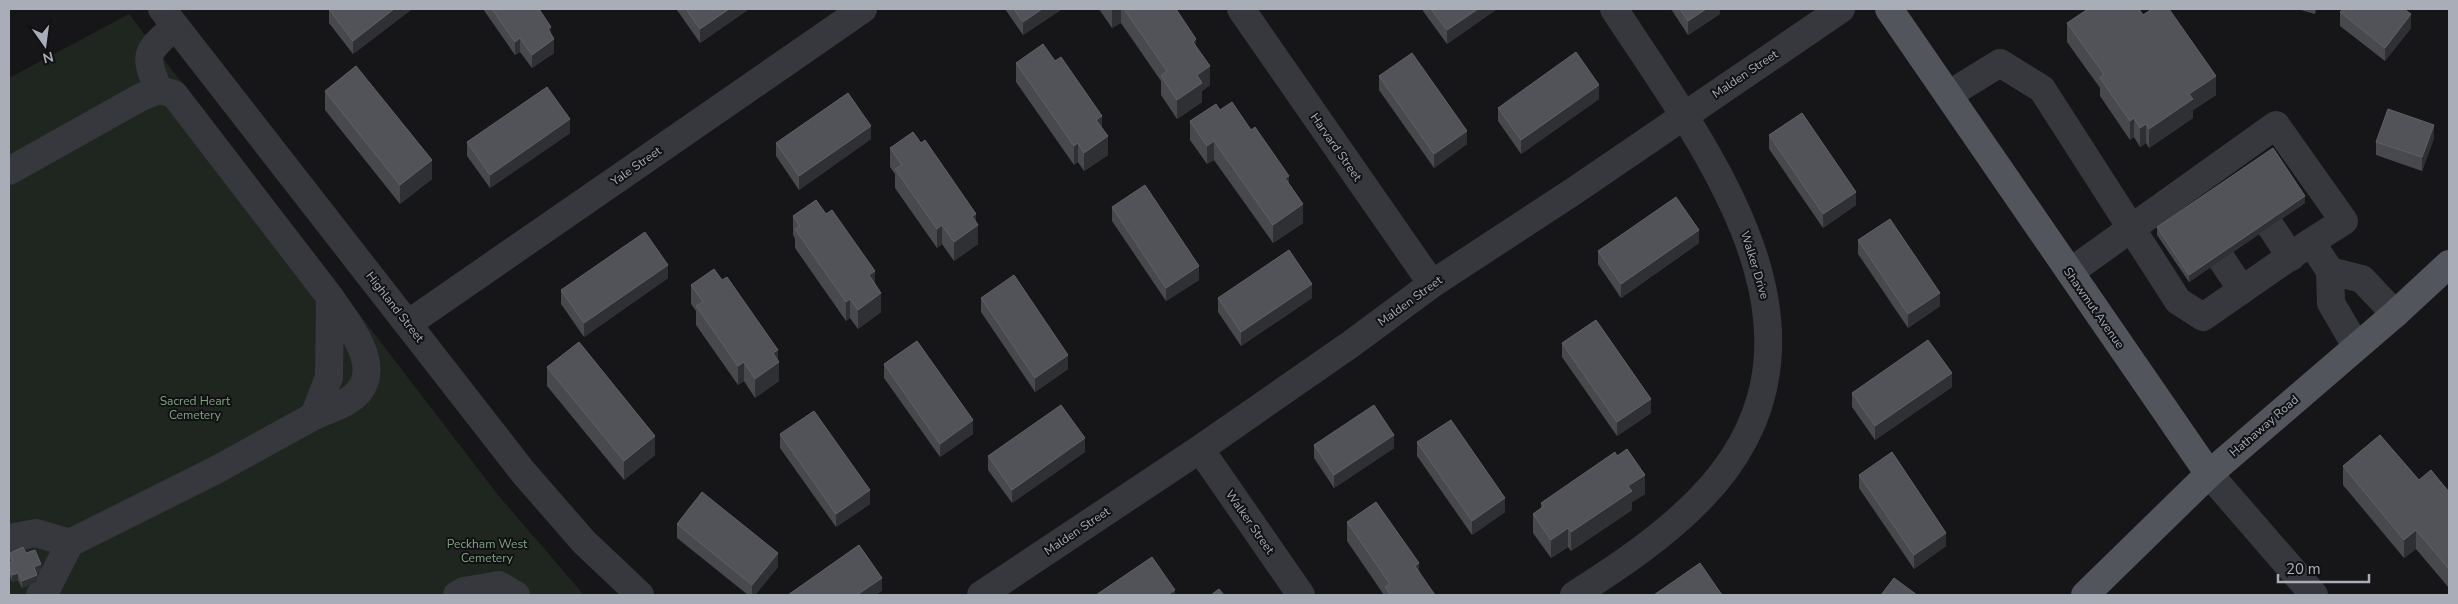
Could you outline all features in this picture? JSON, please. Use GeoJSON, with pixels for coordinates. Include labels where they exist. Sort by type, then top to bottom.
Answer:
{"type":"FeatureCollection","features":[{"type":"Feature","properties":{"kind":"main road","name":"Shawmut Avenue"},"geometry":{"type":"LineString","coordinates":[[1889,9],[2209,474]]}},
{"type":"Feature","properties":{"kind":"main road","name":"Hathaway Road"},"geometry":{"type":"LineString","coordinates":[[2085,595],[2209,474],[2395,314],[2449,264]]}},
{"type":"Feature","properties":{"kind":"street","name":"Yale Street"},"geometry":{"type":"LineString","coordinates":[[409,323],[862,9]]}},
{"type":"Feature","properties":{"kind":"street","name":"Harvard Street"},"geometry":{"type":"LineString","coordinates":[[1241,9],[1432,284]]}},
{"type":"Feature","properties":{"kind":"street","name":"Walker Drive"},"geometry":{"type":"LineString","coordinates":[[1574,595],[1668,528],[1701,498],[1739,448],[1753,421],[1763,390],[1768,358],[1769,326],[1766,296],[1758,268],[1730,198],[1684,116],[1614,9]]}},
{"type":"Feature","properties":{"kind":"street","name":"Malden Street"},"geometry":{"type":"LineString","coordinates":[[981,595],[1200,449],[1352,344],[1432,284],[1841,9]]}},
{"type":"Feature","properties":{"kind":"street","name":"Highland Street"},"geometry":{"type":"LineString","coordinates":[[169,17],[409,323],[523,472],[584,542],[640,595]]}},
{"type":"Feature","properties":{"kind":"street"},"geometry":{"type":"LineString","coordinates":[[159,90],[150,69],[148,56],[169,17]]}},
{"type":"Feature","properties":{"kind":"street"},"geometry":{"type":"LineString","coordinates":[[1948,96],[2000,63],[2042,89],[2132,228],[2178,301],[2203,317],[2344,221],[2276,125],[2232,170],[2184,204],[2132,228],[2070,272]]}},
{"type":"Feature","properties":{"kind":"street"},"geometry":{"type":"LineString","coordinates":[[9,171],[141,97],[159,90],[174,94],[330,297],[361,344],[367,367],[364,384],[346,402],[314,416],[216,470],[70,543],[46,590],[40,595]]}},
{"type":"Feature","properties":{"kind":"street"},"geometry":{"type":"LineString","coordinates":[[2271,227],[2330,271],[2362,279],[2395,314]]}},
{"type":"Feature","properties":{"kind":"street"},"geometry":{"type":"LineString","coordinates":[[2222,260],[2242,290]]}},
{"type":"Feature","properties":{"kind":"street"},"geometry":{"type":"LineString","coordinates":[[2330,271],[2331,303],[2356,346]]}},
{"type":"Feature","properties":{"kind":"street"},"geometry":{"type":"LineString","coordinates":[[314,416],[329,377],[330,297]]}},
{"type":"Feature","properties":{"kind":"street","name":"Walker Street"},"geometry":{"type":"LineString","coordinates":[[1200,449],[1300,595]]}},
{"type":"Feature","properties":{"kind":"street","name":"Shawmut Avenue"},"geometry":{"type":"LineString","coordinates":[[2209,474],[2314,595]]}},
{"type":"Feature","properties":{"kind":"street"},"geometry":{"type":"LineString","coordinates":[[9,538],[36,534],[70,543]]}},
{"type":"Feature","properties":{"kind":"street"},"geometry":{"type":"LineString","coordinates":[[457,595],[464,591],[499,585],[516,595]]}},
{"type":"Feature","properties":{"kind":"green space","name":"Sacred Heart Cemetery"},"geometry":{"type":"Polygon","coordinates":[[[129,14],[498,495],[584,595],[9,595],[9,78],[129,14]]]}},
{"type":"Feature","properties":{"kind":"building"},"geometry":{"type":"Polygon","coordinates":[[[329,9],[394,9],[353,41],[329,9]]]}},
{"type":"Feature","properties":{"kind":"building"},"geometry":{"type":"Polygon","coordinates":[[[492,9],[539,9],[551,27],[548,29],[554,39],[532,55],[520,38],[515,42],[492,9]]]}},
{"type":"Feature","properties":{"kind":"building"},"geometry":{"type":"Polygon","coordinates":[[[686,9],[729,9],[700,29],[686,9]]]}},
{"type":"Feature","properties":{"kind":"building"},"geometry":{"type":"Polygon","coordinates":[[[1014,9],[1042,9],[1023,22],[1014,9]]]}},
{"type":"Feature","properties":{"kind":"building"},"geometry":{"type":"Polygon","coordinates":[[[1124,9],[1176,9],[1196,39],[1193,42],[1210,66],[1197,75],[1202,83],[1177,100],[1161,76],[1167,71],[1124,9]]]}},
{"type":"Feature","properties":{"kind":"building"},"geometry":{"type":"Polygon","coordinates":[[[1431,9],[1478,9],[1447,30],[1431,9]]]}},
{"type":"Feature","properties":{"kind":"building"},"geometry":{"type":"Polygon","coordinates":[[[1680,9],[1706,9],[1688,21],[1680,9]]]}},
{"type":"Feature","properties":{"kind":"building"},"geometry":{"type":"Polygon","coordinates":[[[2088,9],[2139,9],[2143,15],[2152,9],[2169,9],[2216,76],[2189,94],[2193,99],[2149,129],[2146,124],[2140,128],[2134,118],[2130,121],[2100,78],[2104,74],[2067,23],[2088,9]]]}},
{"type":"Feature","properties":{"kind":"building"},"geometry":{"type":"Polygon","coordinates":[[[2343,9],[2404,9],[2411,14],[2385,48],[2340,12],[2343,9]]]}},
{"type":"Feature","properties":{"kind":"building"},"geometry":{"type":"Polygon","coordinates":[[[1043,44],[1055,61],[1061,57],[1102,116],[1096,120],[1108,136],[1084,153],[1078,143],[1074,146],[1016,63],[1043,44]]]}},
{"type":"Feature","properties":{"kind":"building"},"geometry":{"type":"Polygon","coordinates":[[[1576,52],[1599,85],[1521,140],[1498,108],[1576,52]]]}},
{"type":"Feature","properties":{"kind":"building"},"geometry":{"type":"Polygon","coordinates":[[[1412,53],[1467,131],[1434,154],[1379,76],[1412,53]]]}},
{"type":"Feature","properties":{"kind":"building"},"geometry":{"type":"Polygon","coordinates":[[[356,66],[432,160],[400,185],[325,91],[356,66]]]}},
{"type":"Feature","properties":{"kind":"building"},"geometry":{"type":"Polygon","coordinates":[[[547,87],[570,119],[490,175],[467,142],[547,87]]]}},
{"type":"Feature","properties":{"kind":"building"},"geometry":{"type":"Polygon","coordinates":[[[848,93],[871,126],[799,176],[776,143],[848,93]]]}},
{"type":"Feature","properties":{"kind":"building"},"geometry":{"type":"Polygon","coordinates":[[[1232,102],[1251,130],[1255,127],[1289,176],[1285,178],[1303,204],[1273,225],[1214,141],[1207,146],[1190,121],[1216,104],[1220,110],[1232,102]]]}},
{"type":"Feature","properties":{"kind":"building"},"geometry":{"type":"Polygon","coordinates":[[[2388,109],[2434,125],[2422,157],[2376,142],[2388,109]]]}},
{"type":"Feature","properties":{"kind":"building"},"geometry":{"type":"Polygon","coordinates":[[[1802,113],[1856,192],[1823,214],[1769,135],[1802,113]]]}},
{"type":"Feature","properties":{"kind":"building"},"geometry":{"type":"Polygon","coordinates":[[[913,132],[921,143],[925,140],[976,214],[972,216],[978,225],[954,242],[942,225],[937,229],[895,169],[902,165],[890,148],[913,132]]]}},
{"type":"Feature","properties":{"kind":"building"},"geometry":{"type":"Polygon","coordinates":[[[2273,148],[2305,196],[2189,275],[2157,227],[2273,148]]]}},
{"type":"Feature","properties":{"kind":"building"},"geometry":{"type":"Polygon","coordinates":[[[1145,185],[1199,266],[1166,288],[1112,207],[1145,185]]]}},
{"type":"Feature","properties":{"kind":"building"},"geometry":{"type":"Polygon","coordinates":[[[1676,197],[1699,230],[1621,284],[1598,251],[1676,197]]]}},
{"type":"Feature","properties":{"kind":"building"},"geometry":{"type":"Polygon","coordinates":[[[816,200],[826,214],[832,210],[875,271],[869,275],[881,293],[858,310],[850,299],[846,302],[795,229],[800,226],[793,216],[816,200]]]}},
{"type":"Feature","properties":{"kind":"building"},"geometry":{"type":"Polygon","coordinates":[[[1890,219],[1940,293],[1908,314],[1858,240],[1890,219]]]}},
{"type":"Feature","properties":{"kind":"building"},"geometry":{"type":"Polygon","coordinates":[[[645,232],[668,265],[584,323],[561,290],[645,232]]]}},
{"type":"Feature","properties":{"kind":"building"},"geometry":{"type":"Polygon","coordinates":[[[1289,250],[1312,284],[1241,332],[1218,298],[1289,250]]]}},
{"type":"Feature","properties":{"kind":"building"},"geometry":{"type":"Polygon","coordinates":[[[714,269],[722,280],[727,277],[778,350],[773,353],[779,362],[755,379],[744,362],[738,366],[696,306],[703,302],[691,285],[714,269]]]}},
{"type":"Feature","properties":{"kind":"building"},"geometry":{"type":"Polygon","coordinates":[[[1014,275],[1068,355],[1035,378],[981,298],[1014,275]]]}},
{"type":"Feature","properties":{"kind":"building"},"geometry":{"type":"Polygon","coordinates":[[[1596,320],[1651,399],[1617,422],[1562,343],[1596,320]]]}},
{"type":"Feature","properties":{"kind":"building"},"geometry":{"type":"Polygon","coordinates":[[[1928,340],[1952,373],[1875,426],[1852,393],[1928,340]]]}},
{"type":"Feature","properties":{"kind":"building"},"geometry":{"type":"Polygon","coordinates":[[[917,341],[973,420],[940,444],[884,364],[917,341]]]}},
{"type":"Feature","properties":{"kind":"building"},"geometry":{"type":"Polygon","coordinates":[[[579,342],[655,436],[624,461],[547,367],[579,342]]]}},
{"type":"Feature","properties":{"kind":"building"},"geometry":{"type":"Polygon","coordinates":[[[1061,405],[1085,438],[1012,490],[988,456],[1061,405]]]}},
{"type":"Feature","properties":{"kind":"building"},"geometry":{"type":"Polygon","coordinates":[[[1374,405],[1394,435],[1334,475],[1314,445],[1374,405]]]}},
{"type":"Feature","properties":{"kind":"building"},"geometry":{"type":"Polygon","coordinates":[[[814,411],[870,490],[836,514],[780,434],[814,411]]]}},
{"type":"Feature","properties":{"kind":"building"},"geometry":{"type":"Polygon","coordinates":[[[1451,420],[1505,498],[1472,521],[1417,442],[1451,420]]]}},
{"type":"Feature","properties":{"kind":"building"},"geometry":{"type":"Polygon","coordinates":[[[2380,435],[2419,480],[2431,470],[2449,492],[2449,569],[2416,530],[2404,540],[2343,466],[2380,435]]]}},
{"type":"Feature","properties":{"kind":"building"},"geometry":{"type":"Polygon","coordinates":[[[1627,449],[1645,475],[1628,486],[1632,491],[1571,532],[1568,528],[1551,540],[1533,514],[1544,506],[1541,503],[1615,452],[1617,456],[1627,449]]]}},
{"type":"Feature","properties":{"kind":"building"},"geometry":{"type":"Polygon","coordinates":[[[1892,452],[1946,533],[1914,555],[1859,475],[1892,452]]]}},
{"type":"Feature","properties":{"kind":"building"},"geometry":{"type":"Polygon","coordinates":[[[702,492],[778,553],[752,585],[677,524],[702,492]]]}},
{"type":"Feature","properties":{"kind":"building"},"geometry":{"type":"Polygon","coordinates":[[[1376,502],[1419,563],[1415,566],[1435,595],[1391,595],[1385,587],[1390,584],[1347,522],[1376,502]]]}},
{"type":"Feature","properties":{"kind":"building"},"geometry":{"type":"Polygon","coordinates":[[[859,545],[882,578],[857,595],[788,595],[859,545]]]}},
{"type":"Feature","properties":{"kind":"building"},"geometry":{"type":"Polygon","coordinates":[[[23,547],[26,553],[35,550],[41,564],[34,567],[37,575],[22,581],[18,573],[12,575],[9,563],[13,561],[10,553],[23,547]]]}},
{"type":"Feature","properties":{"kind":"building"},"geometry":{"type":"Polygon","coordinates":[[[1152,557],[1175,590],[1167,595],[1096,595],[1152,557]]]}},
{"type":"Feature","properties":{"kind":"building"},"geometry":{"type":"Polygon","coordinates":[[[1700,563],[1722,595],[1654,595],[1700,563]]]}},
{"type":"Feature","properties":{"kind":"building"},"geometry":{"type":"Polygon","coordinates":[[[1894,578],[1917,595],[1881,595],[1894,578]]]}},
{"type":"Feature","properties":{"kind":"building"},"geometry":{"type":"Polygon","coordinates":[[[1219,589],[1224,595],[1211,595],[1219,589]]]}},
{"type":"Feature","properties":{"kind":"park label","name":"Peckham West Cemetery"},"geometry":{"type":"Point","coordinates":[487,551]}}]}
